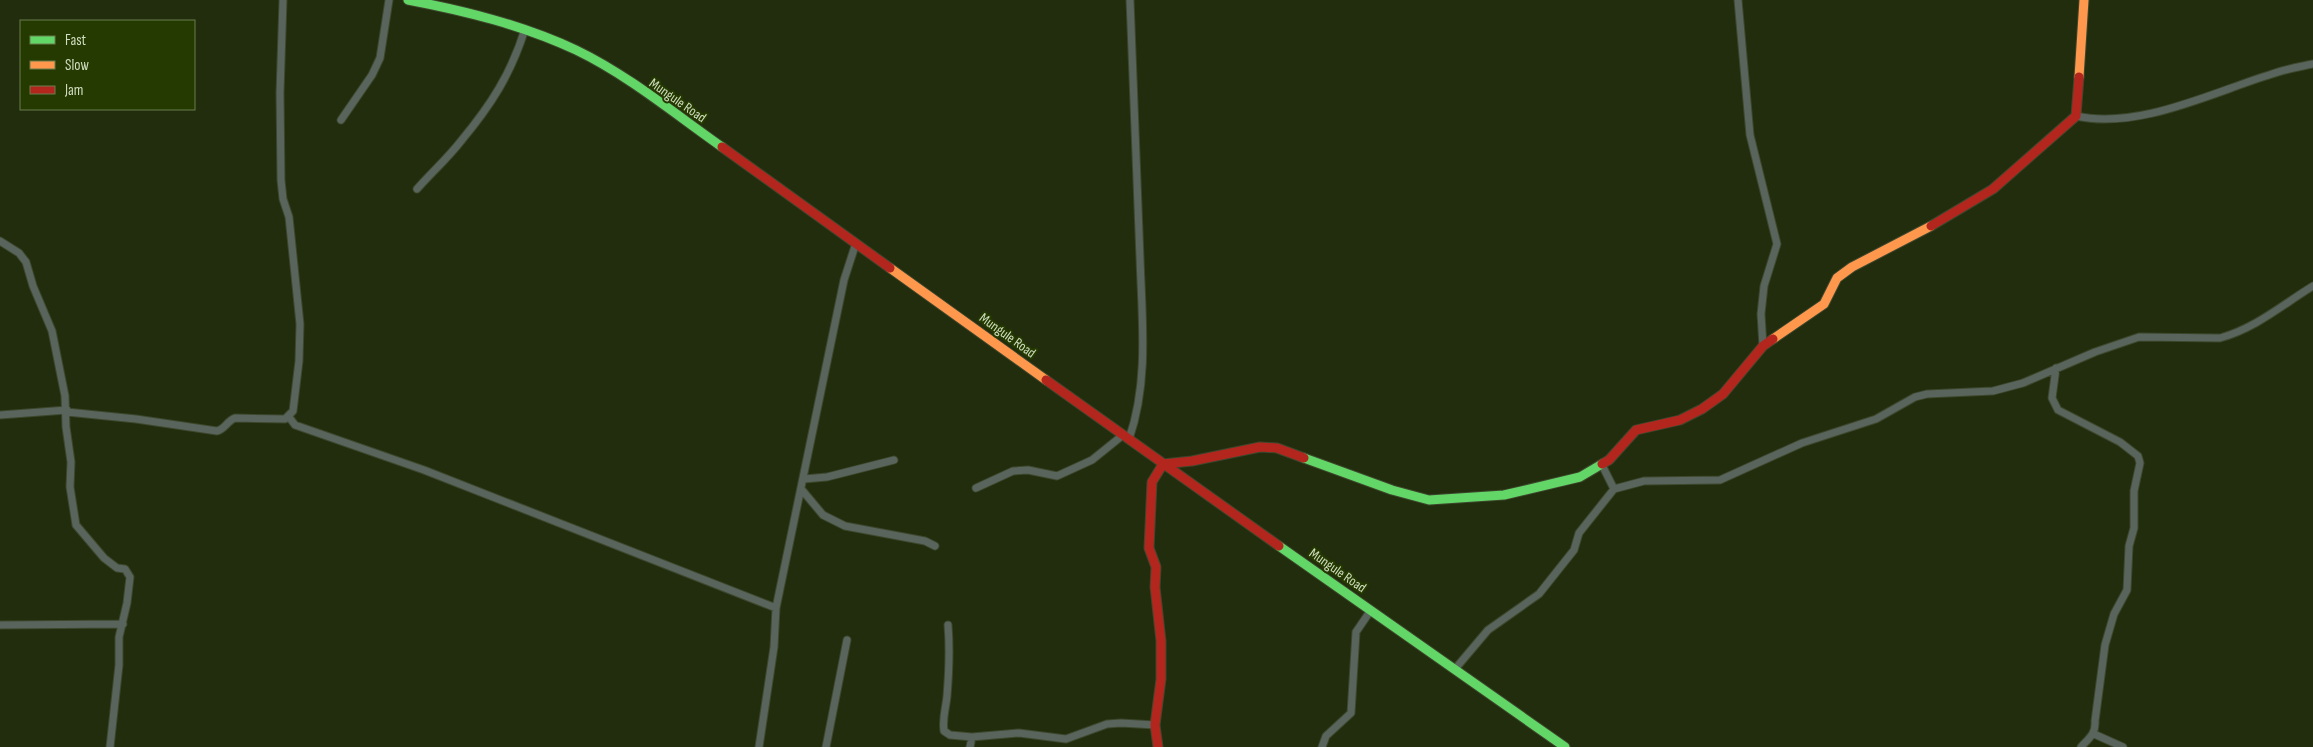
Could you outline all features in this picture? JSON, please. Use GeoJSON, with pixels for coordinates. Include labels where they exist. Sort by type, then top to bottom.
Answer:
{"type":"FeatureCollection","features":[{"type":"Feature","properties":{"kind":"street"},"geometry":{"type":"LineString","coordinates":[[0,415],[67,411],[217,431],[222,430],[229,420],[235,418],[278,419],[288,417],[293,411],[300,338],[289,217],[282,199],[281,180],[280,93],[283,0]]}},
{"type":"Feature","properties":{"kind":"street"},"geometry":{"type":"LineString","coordinates":[[341,120],[372,76],[380,58],[389,0]]}},
{"type":"Feature","properties":{"kind":"street","name":"Mungule Road"},"geometry":{"type":"LineString","coordinates":[[408,0],[459,10],[525,29],[577,52],[624,80],[856,243],[1163,464],[1565,747]]}},
{"type":"Feature","properties":{"kind":"street"},"geometry":{"type":"LineString","coordinates":[[976,488],[1013,470],[1028,470],[1057,476],[1092,460],[1126,437],[1137,417],[1143,370],[1137,151],[1130,0]]}},
{"type":"Feature","properties":{"kind":"street"},"geometry":{"type":"LineString","coordinates":[[1738,0],[1750,135],[1777,238],[1777,244],[1764,286],[1761,314],[1763,346]]}},
{"type":"Feature","properties":{"kind":"street"},"geometry":{"type":"LineString","coordinates":[[1158,747],[1155,725],[1162,664],[1155,587],[1156,567],[1149,548],[1152,482],[1163,464],[1192,461],[1260,447],[1277,448],[1392,490],[1429,500],[1504,495],[1580,477],[1609,460],[1636,430],[1680,420],[1702,409],[1723,394],[1763,346],[1824,304],[1837,278],[1852,267],[1936,223],[1993,189],[2076,116],[2084,0]]}},
{"type":"Feature","properties":{"kind":"street"},"geometry":{"type":"LineString","coordinates":[[417,189],[461,142],[500,90],[512,68],[525,29]]}},
{"type":"Feature","properties":{"kind":"street"},"geometry":{"type":"LineString","coordinates":[[2076,116],[2088,119],[2121,118],[2152,112],[2184,104],[2274,73],[2313,64]]}},
{"type":"Feature","properties":{"kind":"street"},"geometry":{"type":"LineString","coordinates":[[0,241],[19,253],[26,262],[33,286],[52,331],[67,411],[66,427],[71,462],[70,487],[76,525],[104,558],[117,568],[125,569],[130,577],[123,624],[119,637],[119,665],[110,747]]}},
{"type":"Feature","properties":{"kind":"street"},"geometry":{"type":"LineString","coordinates":[[759,747],[774,647],[776,608],[802,490],[844,280],[856,243]]}},
{"type":"Feature","properties":{"kind":"street"},"geometry":{"type":"LineString","coordinates":[[1455,669],[1488,630],[1524,606],[1544,588],[1574,550],[1579,533],[1614,490],[1644,481],[1720,480],[1802,443],[1876,419],[1915,397],[1927,394],[1992,390],[2023,383],[2056,368],[2139,337],[2220,338],[2259,323],[2313,286]]}},
{"type":"Feature","properties":{"kind":"street"},"geometry":{"type":"LineString","coordinates":[[2056,368],[2052,398],[2058,410],[2120,442],[2138,456],[2140,463],[2134,491],[2134,528],[2129,546],[2127,590],[2114,614],[2105,645],[2094,734],[2081,747]]}},
{"type":"Feature","properties":{"kind":"street"},"geometry":{"type":"LineString","coordinates":[[288,417],[295,425],[424,470],[776,608]]}},
{"type":"Feature","properties":{"kind":"street"},"geometry":{"type":"LineString","coordinates":[[804,479],[827,477],[894,460]]}},
{"type":"Feature","properties":{"kind":"street"},"geometry":{"type":"LineString","coordinates":[[1602,465],[1614,490]]}},
{"type":"Feature","properties":{"kind":"street"},"geometry":{"type":"LineString","coordinates":[[802,490],[823,515],[845,526],[925,541],[936,546]]}},
{"type":"Feature","properties":{"kind":"street"},"geometry":{"type":"LineString","coordinates":[[1322,747],[1326,736],[1351,713],[1356,632],[1371,610]]}},
{"type":"Feature","properties":{"kind":"street"},"geometry":{"type":"LineString","coordinates":[[0,625],[123,624]]}},
{"type":"Feature","properties":{"kind":"street"},"geometry":{"type":"LineString","coordinates":[[948,625],[950,647],[947,697],[943,720],[944,731],[950,735],[972,737],[1019,733],[1066,739],[1106,724],[1121,722],[1155,725]]}},
{"type":"Feature","properties":{"kind":"street"},"geometry":{"type":"LineString","coordinates":[[826,747],[847,640]]}},
{"type":"Feature","properties":{"kind":"street"},"geometry":{"type":"LineString","coordinates":[[2094,734],[2123,747]]}},
{"type":"Feature","properties":{"kind":"street"},"geometry":{"type":"LineString","coordinates":[[970,747],[972,737]]}},
{"type":"Feature","properties":{"kind":"traffic: fast"},"geometry":{"type":"LineString","coordinates":[[408,0],[494,20],[535,33],[576,50],[633,83],[722,147]]}},
{"type":"Feature","properties":{"kind":"traffic: fast"},"geometry":{"type":"LineString","coordinates":[[1304,458],[1392,490],[1429,500],[1504,495],[1580,477],[1602,464]]}},
{"type":"Feature","properties":{"kind":"traffic: fast"},"geometry":{"type":"LineString","coordinates":[[1279,546],[1565,747]]}},
{"type":"Feature","properties":{"kind":"traffic: slow"},"geometry":{"type":"LineString","coordinates":[[2079,77],[2084,0]]}},
{"type":"Feature","properties":{"kind":"traffic: slow"},"geometry":{"type":"LineString","coordinates":[[1773,339],[1824,304],[1837,278],[1852,267],[1931,226]]}},
{"type":"Feature","properties":{"kind":"traffic: slow"},"geometry":{"type":"LineString","coordinates":[[890,268],[1046,380]]}},
{"type":"Feature","properties":{"kind":"traffic: jam"},"geometry":{"type":"LineString","coordinates":[[1931,226],[1993,189],[2076,116],[2079,77]]}},
{"type":"Feature","properties":{"kind":"traffic: jam"},"geometry":{"type":"LineString","coordinates":[[722,147],[890,268]]}},
{"type":"Feature","properties":{"kind":"traffic: jam"},"geometry":{"type":"LineString","coordinates":[[1602,464],[1609,460],[1636,430],[1680,420],[1702,409],[1723,394],[1763,346],[1773,339]]}},
{"type":"Feature","properties":{"kind":"traffic: jam"},"geometry":{"type":"LineString","coordinates":[[1046,380],[1279,546]]}},
{"type":"Feature","properties":{"kind":"traffic: jam"},"geometry":{"type":"LineString","coordinates":[[1158,747],[1155,725],[1161,679],[1161,641],[1155,587],[1156,567],[1149,548],[1152,482],[1163,464],[1192,461],[1260,447],[1277,448],[1304,458]]}}]}
